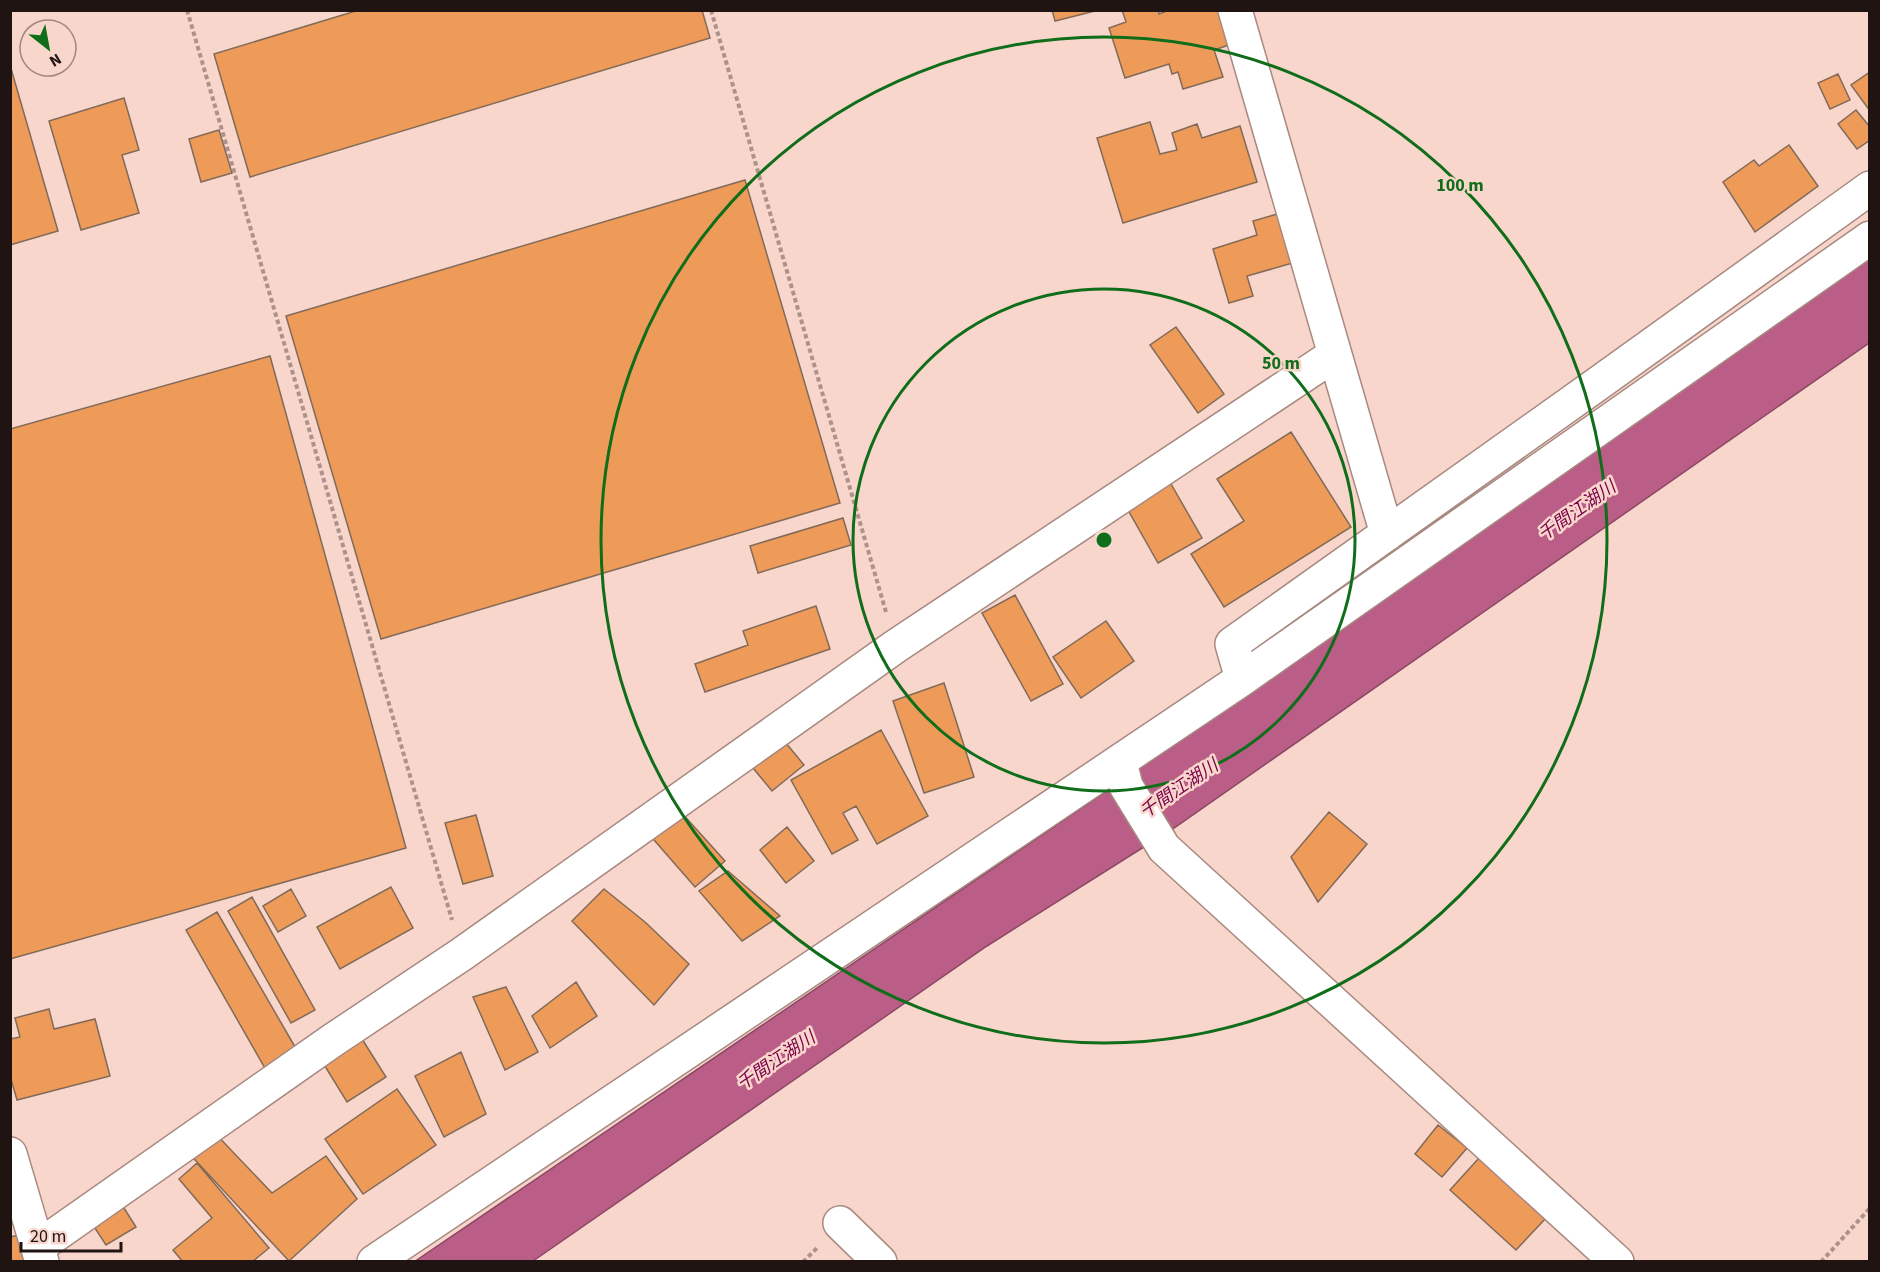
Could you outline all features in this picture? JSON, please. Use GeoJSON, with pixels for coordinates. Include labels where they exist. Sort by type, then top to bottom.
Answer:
{"type":"FeatureCollection","features":[{"type":"Feature","properties":{"kind":"street"},"geometry":{"type":"LineString","coordinates":[[1235,10],[1387,534]]}},
{"type":"Feature","properties":{"kind":"street"},"geometry":{"type":"LineString","coordinates":[[1242,679],[1232,644],[1869,188]]}},
{"type":"Feature","properties":{"kind":"street"},"geometry":{"type":"LineString","coordinates":[[374,1262],[1123,774],[1242,679],[1869,238]]}},
{"type":"Feature","properties":{"kind":"street"},"geometry":{"type":"LineString","coordinates":[[10,1154],[40,1254],[333,1040],[462,954],[896,646],[1334,355]]}},
{"type":"Feature","properties":{"kind":"street"},"geometry":{"type":"LineString","coordinates":[[1123,774],[1164,848],[1617,1262]]}},
{"type":"Feature","properties":{"kind":"street"},"geometry":{"type":"LineString","coordinates":[[840,1223],[880,1262]]}},
{"type":"Feature","properties":{"kind":"path"},"geometry":{"type":"LineString","coordinates":[[187,10],[462,954]]}},
{"type":"Feature","properties":{"kind":"path"},"geometry":{"type":"LineString","coordinates":[[711,10],[896,646]]}},
{"type":"Feature","properties":{"kind":"path"},"geometry":{"type":"LineString","coordinates":[[1821,1262],[1869,1208]]}},
{"type":"Feature","properties":{"kind":"water","name":"千間江湖川"},"geometry":{"type":"Polygon","coordinates":[[[1869,254],[1869,343],[1174,828],[987,946],[533,1261],[414,1262],[1139,769],[1869,254]]]}},
{"type":"Feature","properties":{"kind":"building"},"geometry":{"type":"Polygon","coordinates":[[[359,10],[702,10],[710,38],[250,177],[214,54],[359,10]]]}},
{"type":"Feature","properties":{"kind":"building"},"geometry":{"type":"Polygon","coordinates":[[[1052,10],[1099,10],[1055,21],[1052,10]]]}},
{"type":"Feature","properties":{"kind":"building"},"geometry":{"type":"Polygon","coordinates":[[[1122,10],[1158,10],[1159,14],[1169,10],[1221,10],[1232,44],[1214,50],[1223,77],[1183,89],[1178,72],[1172,74],[1169,64],[1125,78],[1109,28],[1126,22],[1122,10]]]}},
{"type":"Feature","properties":{"kind":"building"},"geometry":{"type":"Polygon","coordinates":[[[10,65],[58,231],[10,245],[10,65]]]}},
{"type":"Feature","properties":{"kind":"building"},"geometry":{"type":"Polygon","coordinates":[[[1870,72],[1870,111],[1851,85],[1870,72]]]}},
{"type":"Feature","properties":{"kind":"building"},"geometry":{"type":"Polygon","coordinates":[[[1838,74],[1850,100],[1830,109],[1818,83],[1838,74]]]}},
{"type":"Feature","properties":{"kind":"building"},"geometry":{"type":"Polygon","coordinates":[[[124,98],[139,150],[122,155],[139,213],[81,230],[49,121],[124,98]]]}},
{"type":"Feature","properties":{"kind":"building"},"geometry":{"type":"Polygon","coordinates":[[[1856,110],[1870,127],[1870,140],[1857,149],[1838,124],[1856,110]]]}},
{"type":"Feature","properties":{"kind":"building"},"geometry":{"type":"Polygon","coordinates":[[[1150,122],[1160,154],[1177,150],[1172,133],[1197,124],[1202,138],[1240,126],[1257,182],[1123,223],[1097,138],[1150,122]]]}},
{"type":"Feature","properties":{"kind":"building"},"geometry":{"type":"Polygon","coordinates":[[[219,130],[232,173],[201,182],[189,139],[219,130]]]}},
{"type":"Feature","properties":{"kind":"building"},"geometry":{"type":"Polygon","coordinates":[[[1789,145],[1818,186],[1755,232],[1723,182],[1754,160],[1759,166],[1789,145]]]}},
{"type":"Feature","properties":{"kind":"building"},"geometry":{"type":"Polygon","coordinates":[[[745,180],[840,503],[381,639],[286,316],[745,180]]]}},
{"type":"Feature","properties":{"kind":"building"},"geometry":{"type":"Polygon","coordinates":[[[1281,213],[1296,262],[1247,276],[1253,296],[1229,303],[1213,249],[1257,235],[1253,221],[1281,213]]]}},
{"type":"Feature","properties":{"kind":"building"},"geometry":{"type":"Polygon","coordinates":[[[1176,327],[1224,394],[1198,413],[1150,345],[1176,327]]]}},
{"type":"Feature","properties":{"kind":"building"},"geometry":{"type":"Polygon","coordinates":[[[270,356],[406,848],[10,959],[10,429],[270,356]]]}},
{"type":"Feature","properties":{"kind":"building"},"geometry":{"type":"Polygon","coordinates":[[[1291,432],[1351,527],[1224,607],[1191,554],[1244,521],[1217,479],[1291,432]]]}},
{"type":"Feature","properties":{"kind":"building"},"geometry":{"type":"Polygon","coordinates":[[[1167,477],[1202,538],[1158,563],[1124,503],[1167,477]]]}},
{"type":"Feature","properties":{"kind":"building"},"geometry":{"type":"Polygon","coordinates":[[[843,518],[851,545],[758,573],[750,546],[843,518]]]}},
{"type":"Feature","properties":{"kind":"building"},"geometry":{"type":"Polygon","coordinates":[[[1015,595],[1063,684],[1031,701],[982,613],[1015,595]]]}},
{"type":"Feature","properties":{"kind":"building"},"geometry":{"type":"Polygon","coordinates":[[[816,606],[830,649],[705,692],[695,664],[748,645],[743,631],[816,606]]]}},
{"type":"Feature","properties":{"kind":"building"},"geometry":{"type":"Polygon","coordinates":[[[1106,621],[1134,661],[1081,698],[1053,657],[1106,621]]]}},
{"type":"Feature","properties":{"kind":"building"},"geometry":{"type":"Polygon","coordinates":[[[944,683],[974,777],[924,793],[893,701],[944,683]]]}},
{"type":"Feature","properties":{"kind":"building"},"geometry":{"type":"Polygon","coordinates":[[[881,730],[928,816],[877,844],[856,806],[843,813],[858,840],[832,854],[791,780],[881,730]]]}},
{"type":"Feature","properties":{"kind":"building"},"geometry":{"type":"Polygon","coordinates":[[[781,737],[804,765],[772,791],[749,763],[781,737]]]}},
{"type":"Feature","properties":{"kind":"building"},"geometry":{"type":"Polygon","coordinates":[[[679,810],[725,861],[695,887],[648,833],[679,810]]]}},
{"type":"Feature","properties":{"kind":"building"},"geometry":{"type":"Polygon","coordinates":[[[1329,812],[1367,844],[1318,902],[1291,857],[1329,812]]]}},
{"type":"Feature","properties":{"kind":"building"},"geometry":{"type":"Polygon","coordinates":[[[476,815],[493,876],[463,884],[445,823],[476,815]]]}},
{"type":"Feature","properties":{"kind":"building"},"geometry":{"type":"Polygon","coordinates":[[[787,827],[814,861],[786,883],[760,850],[787,827]]]}},
{"type":"Feature","properties":{"kind":"building"},"geometry":{"type":"Polygon","coordinates":[[[728,871],[780,916],[742,941],[699,891],[728,871]]]}},
{"type":"Feature","properties":{"kind":"building"},"geometry":{"type":"Polygon","coordinates":[[[391,887],[413,928],[340,969],[317,927],[391,887]]]}},
{"type":"Feature","properties":{"kind":"building"},"geometry":{"type":"Polygon","coordinates":[[[291,889],[306,916],[278,932],[263,906],[291,889]]]}},
{"type":"Feature","properties":{"kind":"building"},"geometry":{"type":"Polygon","coordinates":[[[604,889],[645,922],[689,964],[654,1005],[572,921],[604,889]]]}},
{"type":"Feature","properties":{"kind":"building"},"geometry":{"type":"Polygon","coordinates":[[[252,897],[315,1010],[291,1023],[228,911],[252,897]]]}},
{"type":"Feature","properties":{"kind":"building"},"geometry":{"type":"Polygon","coordinates":[[[217,912],[298,1052],[266,1070],[186,930],[217,912]]]}},
{"type":"Feature","properties":{"kind":"building"},"geometry":{"type":"Polygon","coordinates":[[[576,982],[597,1016],[550,1048],[532,1016],[576,982]]]}},
{"type":"Feature","properties":{"kind":"building"},"geometry":{"type":"Polygon","coordinates":[[[506,987],[538,1052],[505,1070],[473,997],[506,987]]]}},
{"type":"Feature","properties":{"kind":"building"},"geometry":{"type":"Polygon","coordinates":[[[49,1009],[54,1029],[95,1019],[110,1076],[17,1100],[10,1076],[10,1039],[20,1037],[15,1018],[49,1009]]]}},
{"type":"Feature","properties":{"kind":"building"},"geometry":{"type":"Polygon","coordinates":[[[362,1039],[386,1077],[347,1102],[323,1063],[362,1039]]]}},
{"type":"Feature","properties":{"kind":"building"},"geometry":{"type":"Polygon","coordinates":[[[461,1052],[486,1114],[444,1137],[415,1076],[461,1052]]]}},
{"type":"Feature","properties":{"kind":"building"},"geometry":{"type":"Polygon","coordinates":[[[397,1089],[436,1145],[363,1194],[325,1139],[397,1089]]]}},
{"type":"Feature","properties":{"kind":"building"},"geometry":{"type":"Polygon","coordinates":[[[1438,1125],[1467,1148],[1442,1177],[1415,1154],[1438,1125]]]}},
{"type":"Feature","properties":{"kind":"building"},"geometry":{"type":"Polygon","coordinates":[[[211,1129],[272,1193],[326,1156],[357,1199],[289,1261],[184,1148],[211,1129]]]}},
{"type":"Feature","properties":{"kind":"building"},"geometry":{"type":"Polygon","coordinates":[[[1479,1158],[1546,1218],[1516,1250],[1450,1190],[1479,1158]]]}},
{"type":"Feature","properties":{"kind":"building"},"geometry":{"type":"Polygon","coordinates":[[[197,1163],[269,1248],[252,1262],[183,1262],[173,1250],[212,1218],[179,1179],[197,1163]]]}},
{"type":"Feature","properties":{"kind":"building"},"geometry":{"type":"Polygon","coordinates":[[[117,1197],[136,1227],[106,1245],[87,1216],[117,1197]]]}},
{"type":"Feature","properties":{"kind":"building"},"geometry":{"type":"Polygon","coordinates":[[[19,1235],[26,1262],[10,1262],[10,1237],[19,1235]]]}}]}
